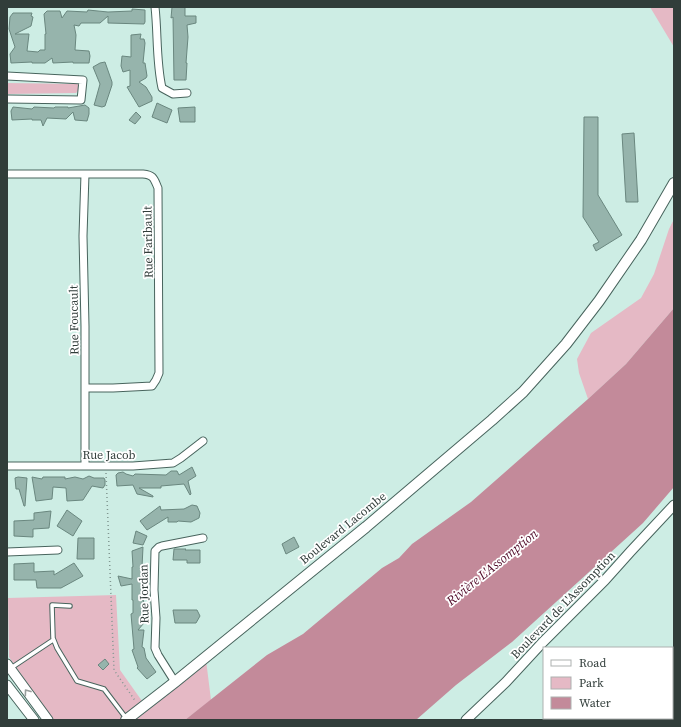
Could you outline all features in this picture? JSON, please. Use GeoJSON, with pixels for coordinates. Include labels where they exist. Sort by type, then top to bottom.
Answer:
{"type":"FeatureCollection","features":[{"type":"Feature","properties":{"kind":"main road","name":"Boulevard Lacombe"},"geometry":{"type":"LineString","coordinates":[[126,720],[366,527],[523,392],[566,344],[599,301],[651,223],[674,183]]}},
{"type":"Feature","properties":{"kind":"street"},"geometry":{"type":"LineString","coordinates":[[155,7],[158,73],[162,88],[173,94],[187,93]]}},
{"type":"Feature","properties":{"kind":"street"},"geometry":{"type":"LineString","coordinates":[[7,76],[83,80],[81,100],[7,99]]}},
{"type":"Feature","properties":{"kind":"street","name":"Rue Faribault"},"geometry":{"type":"LineString","coordinates":[[7,174],[143,174],[154,178],[156,183],[158,193],[159,373],[152,386],[86,388]]}},
{"type":"Feature","properties":{"kind":"street","name":"Rue Foucault"},"geometry":{"type":"LineString","coordinates":[[84,174],[83,236],[86,388],[85,466]]}},
{"type":"Feature","properties":{"kind":"street","name":"Rue Jacob"},"geometry":{"type":"LineString","coordinates":[[7,466],[133,466],[174,463],[203,441]]}},
{"type":"Feature","properties":{"kind":"street","name":"Boulevard de L'Assomption"},"geometry":{"type":"LineString","coordinates":[[466,720],[506,682],[542,643],[605,580],[674,505]]}},
{"type":"Feature","properties":{"kind":"street","name":"Rue Jordan"},"geometry":{"type":"LineString","coordinates":[[175,682],[155,648],[155,551],[162,546],[203,538]]}},
{"type":"Feature","properties":{"kind":"street"},"geometry":{"type":"LineString","coordinates":[[7,552],[58,550]]}},
{"type":"Feature","properties":{"kind":"street"},"geometry":{"type":"LineString","coordinates":[[9,666],[48,720]]}},
{"type":"Feature","properties":{"kind":"street"},"geometry":{"type":"LineString","coordinates":[[7,685],[34,720]]}},
{"type":"Feature","properties":{"kind":"lane"},"geometry":{"type":"LineString","coordinates":[[70,606],[52,605],[53,638],[57,648],[77,681],[104,689],[126,720]]}},
{"type":"Feature","properties":{"kind":"lane"},"geometry":{"type":"LineString","coordinates":[[9,666],[54,640]]}},
{"type":"Feature","properties":{"kind":"path"},"geometry":{"type":"LineString","coordinates":[[106,466],[114,670],[141,708]]}},
{"type":"Feature","properties":{"kind":"green space"},"geometry":{"type":"Polygon","coordinates":[[[650,7],[674,7],[674,47],[650,7]]]}},
{"type":"Feature","properties":{"kind":"green space"},"geometry":{"type":"Polygon","coordinates":[[[7,83],[80,84],[80,88],[76,93],[7,94],[7,83]]]}},
{"type":"Feature","properties":{"kind":"green space"},"geometry":{"type":"Polygon","coordinates":[[[674,219],[674,308],[626,364],[588,399],[579,373],[577,359],[591,333],[641,298],[654,274],[669,229],[674,219]]]}},
{"type":"Feature","properties":{"kind":"green space"},"geometry":{"type":"Polygon","coordinates":[[[116,595],[120,670],[144,706],[205,652],[211,700],[185,720],[53,720],[9,657],[8,598],[116,595]]]}},
{"type":"Feature","properties":{"kind":"water","name":"Rivière L'Assomption"},"geometry":{"type":"Polygon","coordinates":[[[674,308],[674,487],[643,523],[512,642],[456,685],[416,720],[185,720],[267,655],[303,634],[382,568],[399,558],[412,544],[471,502],[626,364],[674,308]]]}},
{"type":"Feature","properties":{"kind":"building"},"geometry":{"type":"Polygon","coordinates":[[[172,7],[185,7],[185,16],[196,16],[196,23],[187,25],[188,37],[186,80],[174,80],[173,17],[171,18],[172,7]]]}},
{"type":"Feature","properties":{"kind":"building"},"geometry":{"type":"Polygon","coordinates":[[[132,9],[145,10],[144,24],[108,23],[108,16],[100,23],[81,23],[79,26],[74,25],[76,35],[75,50],[89,51],[89,63],[53,63],[52,58],[45,63],[11,63],[10,54],[15,47],[9,29],[10,17],[13,13],[32,13],[31,16],[33,17],[31,26],[15,34],[29,34],[27,51],[38,52],[40,50],[45,50],[46,34],[44,14],[47,11],[60,11],[62,18],[67,11],[87,12],[88,10],[108,12],[132,11],[132,9]]]}},
{"type":"Feature","properties":{"kind":"building"},"geometry":{"type":"Polygon","coordinates":[[[141,34],[140,39],[144,39],[145,43],[143,63],[145,63],[147,76],[139,82],[146,87],[152,97],[152,101],[139,107],[127,87],[130,86],[130,70],[123,72],[121,66],[122,56],[131,57],[131,35],[141,34]]]}},
{"type":"Feature","properties":{"kind":"building"},"geometry":{"type":"Polygon","coordinates":[[[105,62],[112,85],[105,106],[102,107],[94,105],[100,84],[93,67],[105,62]]]}},
{"type":"Feature","properties":{"kind":"building"},"geometry":{"type":"Polygon","coordinates":[[[157,103],[172,110],[167,123],[152,117],[157,103]]]}},
{"type":"Feature","properties":{"kind":"building"},"geometry":{"type":"Polygon","coordinates":[[[85,105],[89,108],[87,121],[75,120],[73,112],[66,119],[47,118],[43,126],[41,120],[12,120],[11,111],[13,107],[32,109],[34,107],[68,108],[85,105]]]}},
{"type":"Feature","properties":{"kind":"building"},"geometry":{"type":"Polygon","coordinates":[[[195,107],[195,122],[180,122],[178,108],[195,107]]]}},
{"type":"Feature","properties":{"kind":"building"},"geometry":{"type":"Polygon","coordinates":[[[136,112],[141,117],[135,124],[129,120],[136,112]]]}},
{"type":"Feature","properties":{"kind":"building"},"geometry":{"type":"Polygon","coordinates":[[[584,117],[598,117],[598,195],[622,235],[596,251],[593,245],[599,242],[583,217],[584,117]]]}},
{"type":"Feature","properties":{"kind":"building"},"geometry":{"type":"Polygon","coordinates":[[[634,133],[638,202],[626,202],[622,134],[634,133]]]}},
{"type":"Feature","properties":{"kind":"building"},"geometry":{"type":"Polygon","coordinates":[[[192,467],[196,476],[188,481],[190,495],[184,484],[161,486],[161,488],[139,488],[153,497],[137,494],[133,485],[117,486],[116,475],[118,473],[123,472],[133,476],[135,474],[166,475],[171,471],[177,471],[179,475],[192,467]]]}},
{"type":"Feature","properties":{"kind":"building"},"geometry":{"type":"Polygon","coordinates":[[[89,476],[94,478],[104,478],[105,485],[103,488],[92,486],[83,500],[67,501],[66,488],[53,487],[52,499],[36,501],[32,477],[42,479],[43,477],[65,477],[65,479],[75,477],[83,479],[89,476]]]}},
{"type":"Feature","properties":{"kind":"building"},"geometry":{"type":"Polygon","coordinates":[[[15,478],[27,478],[25,506],[19,489],[16,489],[15,478]]]}},
{"type":"Feature","properties":{"kind":"building"},"geometry":{"type":"Polygon","coordinates":[[[192,505],[197,506],[200,513],[199,518],[191,522],[168,522],[168,517],[147,530],[140,521],[160,506],[161,510],[184,509],[192,505]]]}},
{"type":"Feature","properties":{"kind":"building"},"geometry":{"type":"Polygon","coordinates":[[[67,510],[82,521],[73,536],[57,526],[67,510]]]}},
{"type":"Feature","properties":{"kind":"building"},"geometry":{"type":"Polygon","coordinates":[[[51,511],[49,528],[33,529],[33,537],[14,536],[14,521],[34,520],[34,513],[51,511]]]}},
{"type":"Feature","properties":{"kind":"building"},"geometry":{"type":"Polygon","coordinates":[[[136,531],[147,536],[143,545],[133,543],[136,531]]]}},
{"type":"Feature","properties":{"kind":"building"},"geometry":{"type":"Polygon","coordinates":[[[294,537],[299,547],[286,554],[282,544],[294,537]]]}},
{"type":"Feature","properties":{"kind":"building"},"geometry":{"type":"Polygon","coordinates":[[[78,538],[94,538],[94,559],[77,559],[78,538]]]}},
{"type":"Feature","properties":{"kind":"building"},"geometry":{"type":"Polygon","coordinates":[[[143,547],[143,567],[141,580],[146,582],[142,583],[144,603],[141,612],[145,613],[144,623],[138,630],[144,630],[142,647],[144,648],[146,658],[156,672],[147,679],[137,668],[138,667],[132,650],[134,649],[131,614],[133,613],[132,584],[121,586],[118,576],[132,579],[132,551],[143,547]]]}},
{"type":"Feature","properties":{"kind":"building"},"geometry":{"type":"Polygon","coordinates":[[[174,549],[200,550],[200,563],[187,563],[187,560],[173,560],[174,549]]]}},
{"type":"Feature","properties":{"kind":"building"},"geometry":{"type":"Polygon","coordinates":[[[34,563],[34,572],[54,571],[54,575],[74,563],[83,576],[61,588],[37,588],[36,580],[14,580],[14,564],[34,563]]]}},
{"type":"Feature","properties":{"kind":"building"},"geometry":{"type":"Polygon","coordinates":[[[173,610],[197,610],[200,616],[196,623],[175,623],[173,610]]]}},
{"type":"Feature","properties":{"kind":"building"},"geometry":{"type":"Polygon","coordinates":[[[105,659],[109,664],[103,670],[98,665],[105,659]]]}}]}
